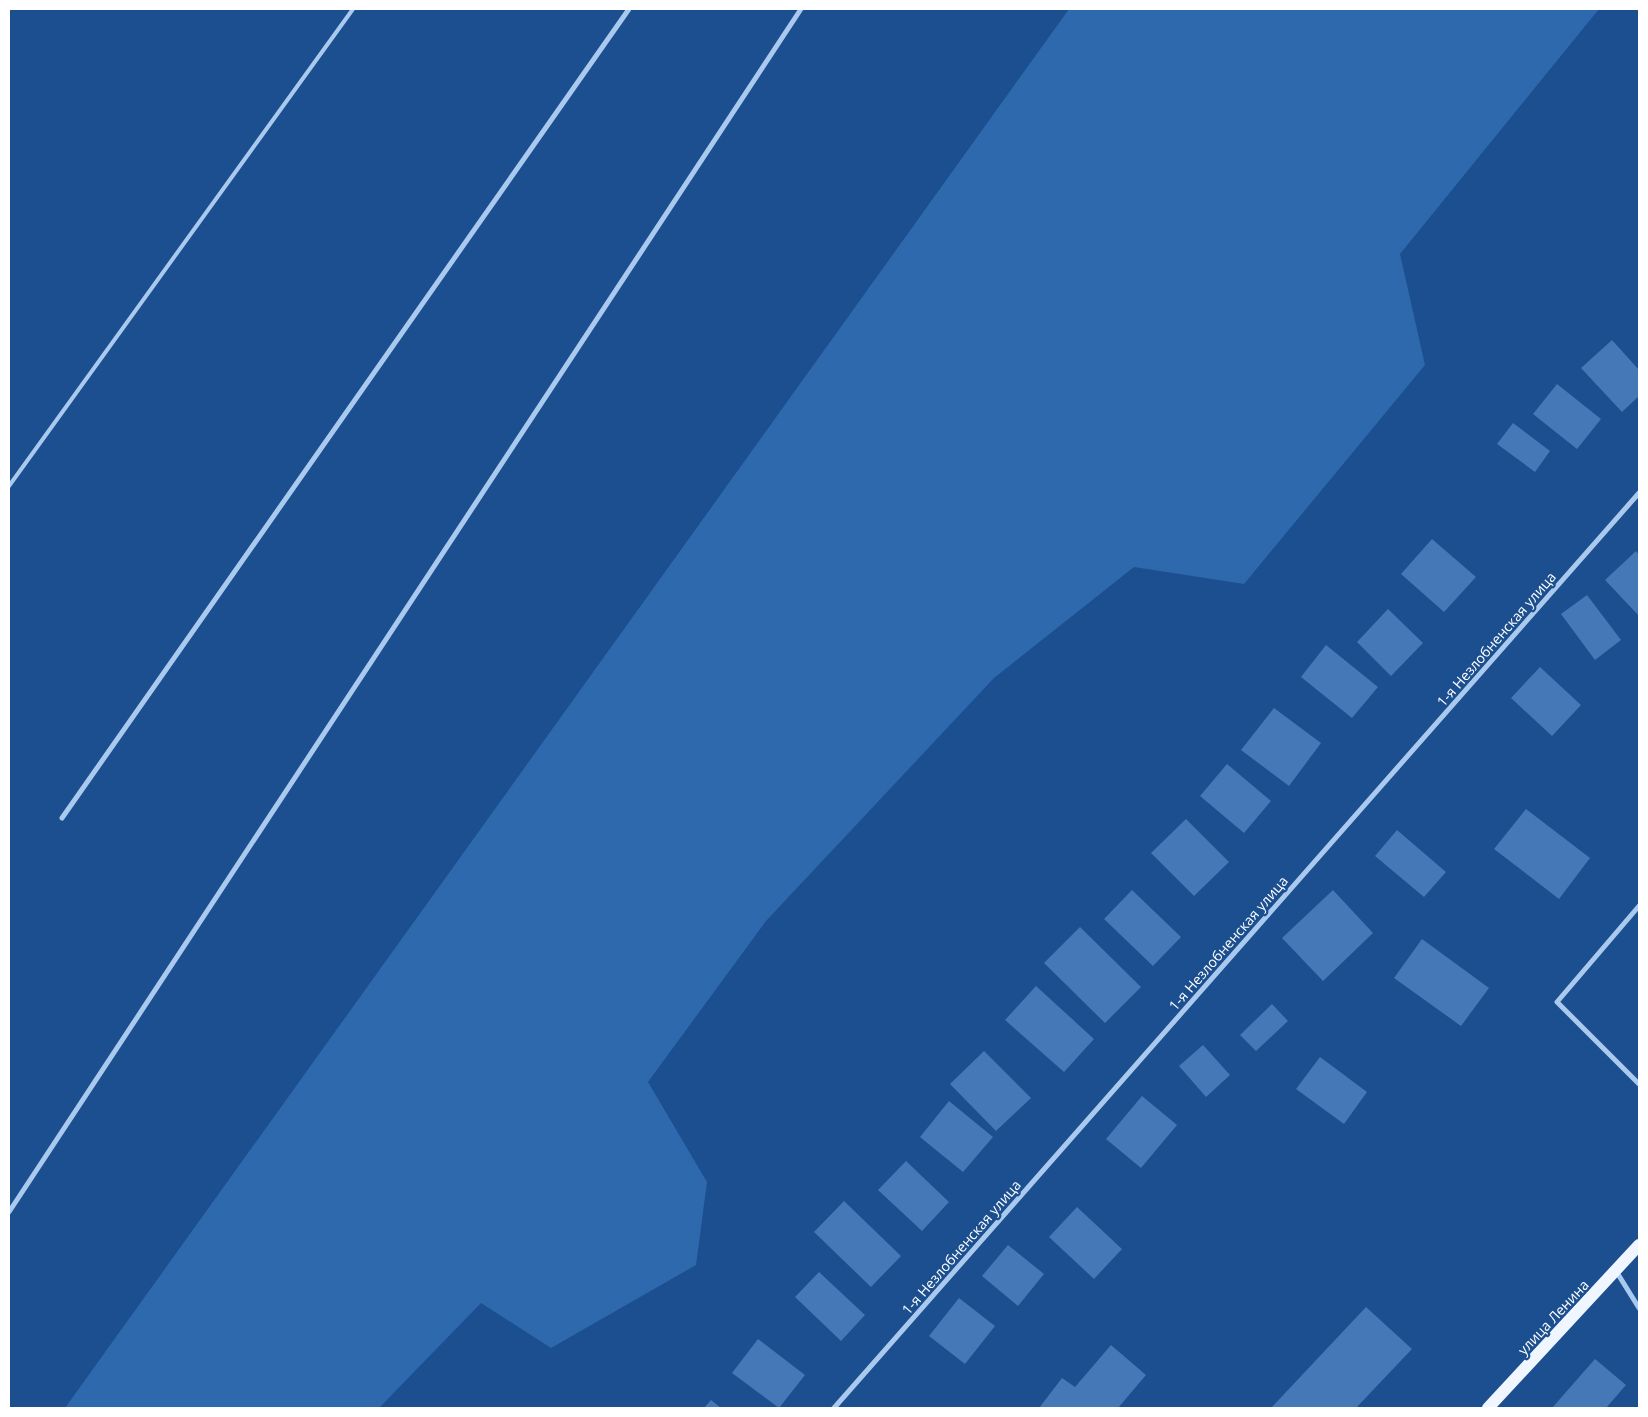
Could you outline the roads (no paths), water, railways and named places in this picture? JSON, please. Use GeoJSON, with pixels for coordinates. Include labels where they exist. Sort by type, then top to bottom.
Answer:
{"type":"FeatureCollection","features":[{"type":"Feature","properties":{"kind":"main road","name":"улица Ленина"},"geometry":{"type":"LineString","coordinates":[[1488,1408],[1639,1245]]}},
{"type":"Feature","properties":{"kind":"street"},"geometry":{"type":"LineString","coordinates":[[62,818],[629,9]]}},
{"type":"Feature","properties":{"kind":"street"},"geometry":{"type":"LineString","coordinates":[[9,1212],[801,9]]}},
{"type":"Feature","properties":{"kind":"street","name":"1-я Незлобненская улица"},"geometry":{"type":"LineString","coordinates":[[834,1408],[1639,493]]}},
{"type":"Feature","properties":{"kind":"street"},"geometry":{"type":"LineString","coordinates":[[1639,906],[1557,1002],[1639,1084]]}},
{"type":"Feature","properties":{"kind":"street"},"geometry":{"type":"LineString","coordinates":[[1616,1270],[1639,1308]]}},
{"type":"Feature","properties":{"kind":"lane"},"geometry":{"type":"LineString","coordinates":[[9,486],[353,9]]}}]}
